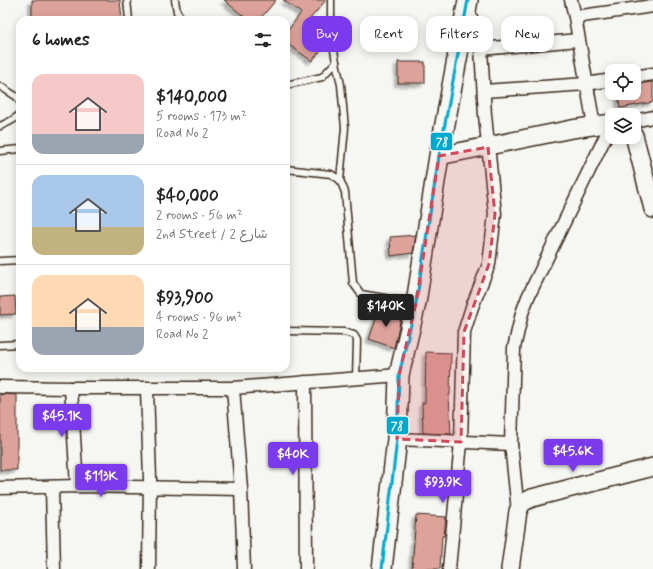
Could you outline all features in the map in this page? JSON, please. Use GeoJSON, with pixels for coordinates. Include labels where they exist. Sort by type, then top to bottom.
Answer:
{"type":"FeatureCollection","features":[{"type":"Feature","properties":{"kind":"main road"},"geometry":{"type":"LineString","coordinates":[[382,569],[397,439],[399,376],[416,303],[439,156],[467,1]]}},
{"type":"Feature","properties":{"kind":"street"},"geometry":{"type":"LineString","coordinates":[[571,0],[594,126]]}},
{"type":"Feature","properties":{"kind":"street"},"geometry":{"type":"LineString","coordinates":[[467,1],[471,16]]}},
{"type":"Feature","properties":{"kind":"street"},"geometry":{"type":"LineString","coordinates":[[575,17],[653,6]]}},
{"type":"Feature","properties":{"kind":"street"},"geometry":{"type":"LineString","coordinates":[[493,48],[578,40]]}},
{"type":"Feature","properties":{"kind":"street"},"geometry":{"type":"LineString","coordinates":[[449,569],[461,442],[464,332],[489,264],[495,214],[488,147],[481,52]]}},
{"type":"Feature","properties":{"kind":"street"},"geometry":{"type":"LineString","coordinates":[[641,76],[653,74]]}},
{"type":"Feature","properties":{"kind":"street"},"geometry":{"type":"LineString","coordinates":[[484,91],[586,84],[605,81]]}},
{"type":"Feature","properties":{"kind":"street"},"geometry":{"type":"LineString","coordinates":[[641,120],[653,117]]}},
{"type":"Feature","properties":{"kind":"street"},"geometry":{"type":"LineString","coordinates":[[439,156],[605,124]]}},
{"type":"Feature","properties":{"kind":"street"},"geometry":{"type":"LineString","coordinates":[[510,569],[518,511],[511,444],[514,348],[522,313],[531,290],[605,137]]}},
{"type":"Feature","properties":{"kind":"street"},"geometry":{"type":"LineString","coordinates":[[636,144],[653,209]]}},
{"type":"Feature","properties":{"kind":"street"},"geometry":{"type":"LineString","coordinates":[[0,387],[233,388],[399,376]]}},
{"type":"Feature","properties":{"kind":"street"},"geometry":{"type":"LineString","coordinates":[[305,382],[306,569]]}},
{"type":"Feature","properties":{"kind":"street"},"geometry":{"type":"LineString","coordinates":[[71,388],[77,486]]}},
{"type":"Feature","properties":{"kind":"street"},"geometry":{"type":"LineString","coordinates":[[147,388],[149,569]]}},
{"type":"Feature","properties":{"kind":"street"},"geometry":{"type":"LineString","coordinates":[[233,388],[241,489],[244,569]]}},
{"type":"Feature","properties":{"kind":"street"},"geometry":{"type":"LineString","coordinates":[[397,439],[511,444]]}},
{"type":"Feature","properties":{"kind":"street"},"geometry":{"type":"LineString","coordinates":[[518,511],[522,503],[532,498],[653,467]]}},
{"type":"Feature","properties":{"kind":"street"},"geometry":{"type":"LineString","coordinates":[[0,488],[149,486],[241,489]]}},
{"type":"Feature","properties":{"kind":"street"},"geometry":{"type":"LineString","coordinates":[[52,487],[54,569]]}},
{"type":"Feature","properties":{"kind":"lane"},"geometry":{"type":"LineString","coordinates":[[127,0],[129,16]]}},
{"type":"Feature","properties":{"kind":"lane"},"geometry":{"type":"LineString","coordinates":[[175,0],[177,12],[180,16]]}},
{"type":"Feature","properties":{"kind":"lane"},"geometry":{"type":"LineString","coordinates":[[331,0],[331,33],[341,85],[345,128],[340,180],[345,192],[353,283],[361,294],[416,303]]}},
{"type":"Feature","properties":{"kind":"lane"},"geometry":{"type":"LineString","coordinates":[[290,84],[322,77],[336,62]]}},
{"type":"Feature","properties":{"kind":"lane"},"geometry":{"type":"LineString","coordinates":[[0,86],[16,97]]}},
{"type":"Feature","properties":{"kind":"lane"},"geometry":{"type":"LineString","coordinates":[[0,126],[16,119]]}},
{"type":"Feature","properties":{"kind":"lane"},"geometry":{"type":"LineString","coordinates":[[0,151],[16,149]]}},
{"type":"Feature","properties":{"kind":"lane"},"geometry":{"type":"LineString","coordinates":[[290,169],[331,174],[340,180]]}},
{"type":"Feature","properties":{"kind":"lane"},"geometry":{"type":"LineString","coordinates":[[0,261],[16,260]]}},
{"type":"Feature","properties":{"kind":"lane"},"geometry":{"type":"LineString","coordinates":[[290,331],[344,332],[354,335],[358,340],[356,379]]}},
{"type":"Feature","properties":{"kind":"lane"},"geometry":{"type":"LineString","coordinates":[[0,345],[16,344]]}},
{"type":"Feature","properties":{"kind":"highlighted area"},"geometry":{"type":"Polygon","coordinates":[[[488,147],[495,214],[489,264],[464,332],[461,442],[397,439],[399,375],[416,303],[439,156],[488,147]]]}},
{"type":"Feature","properties":{"kind":"building"},"geometry":{"type":"Polygon","coordinates":[[[32,0],[120,0],[122,16],[32,16],[32,0]]]}},
{"type":"Feature","properties":{"kind":"building"},"geometry":{"type":"Polygon","coordinates":[[[224,0],[276,0],[262,16],[243,16],[224,0]]]}},
{"type":"Feature","properties":{"kind":"building"},"geometry":{"type":"Polygon","coordinates":[[[283,0],[326,0],[313,16],[302,16],[302,52],[319,52],[312,61],[290,46],[290,28],[301,13],[283,0]]]}},
{"type":"Feature","properties":{"kind":"building"},"geometry":{"type":"Polygon","coordinates":[[[398,62],[425,62],[425,83],[398,83],[398,62]]]}},
{"type":"Feature","properties":{"kind":"building"},"geometry":{"type":"Polygon","coordinates":[[[653,82],[653,102],[620,108],[619,100],[641,100],[641,83],[653,82]]]}},
{"type":"Feature","properties":{"kind":"building"},"geometry":{"type":"Polygon","coordinates":[[[416,235],[413,253],[391,256],[390,237],[416,235]]]}},
{"type":"Feature","properties":{"kind":"building"},"geometry":{"type":"Polygon","coordinates":[[[15,296],[16,314],[0,315],[0,297],[15,296]]]}},
{"type":"Feature","properties":{"kind":"building"},"geometry":{"type":"Polygon","coordinates":[[[380,308],[401,317],[394,348],[369,339],[380,308]]]}},
{"type":"Feature","properties":{"kind":"building"},"geometry":{"type":"Polygon","coordinates":[[[426,352],[451,353],[449,395],[451,434],[423,433],[422,403],[425,403],[426,352]]]}},
{"type":"Feature","properties":{"kind":"building"},"geometry":{"type":"Polygon","coordinates":[[[0,394],[17,395],[17,470],[0,470],[0,394]]]}},
{"type":"Feature","properties":{"kind":"building"},"geometry":{"type":"Polygon","coordinates":[[[416,515],[446,517],[444,536],[442,536],[440,569],[412,569],[416,515]]]}},
{"type":"Feature","properties":{"kind":"transit line","name":"78"},"geometry":{"type":"LineString","coordinates":[[382,569],[397,439],[399,375],[416,303],[439,156],[468,0]]}}]}
